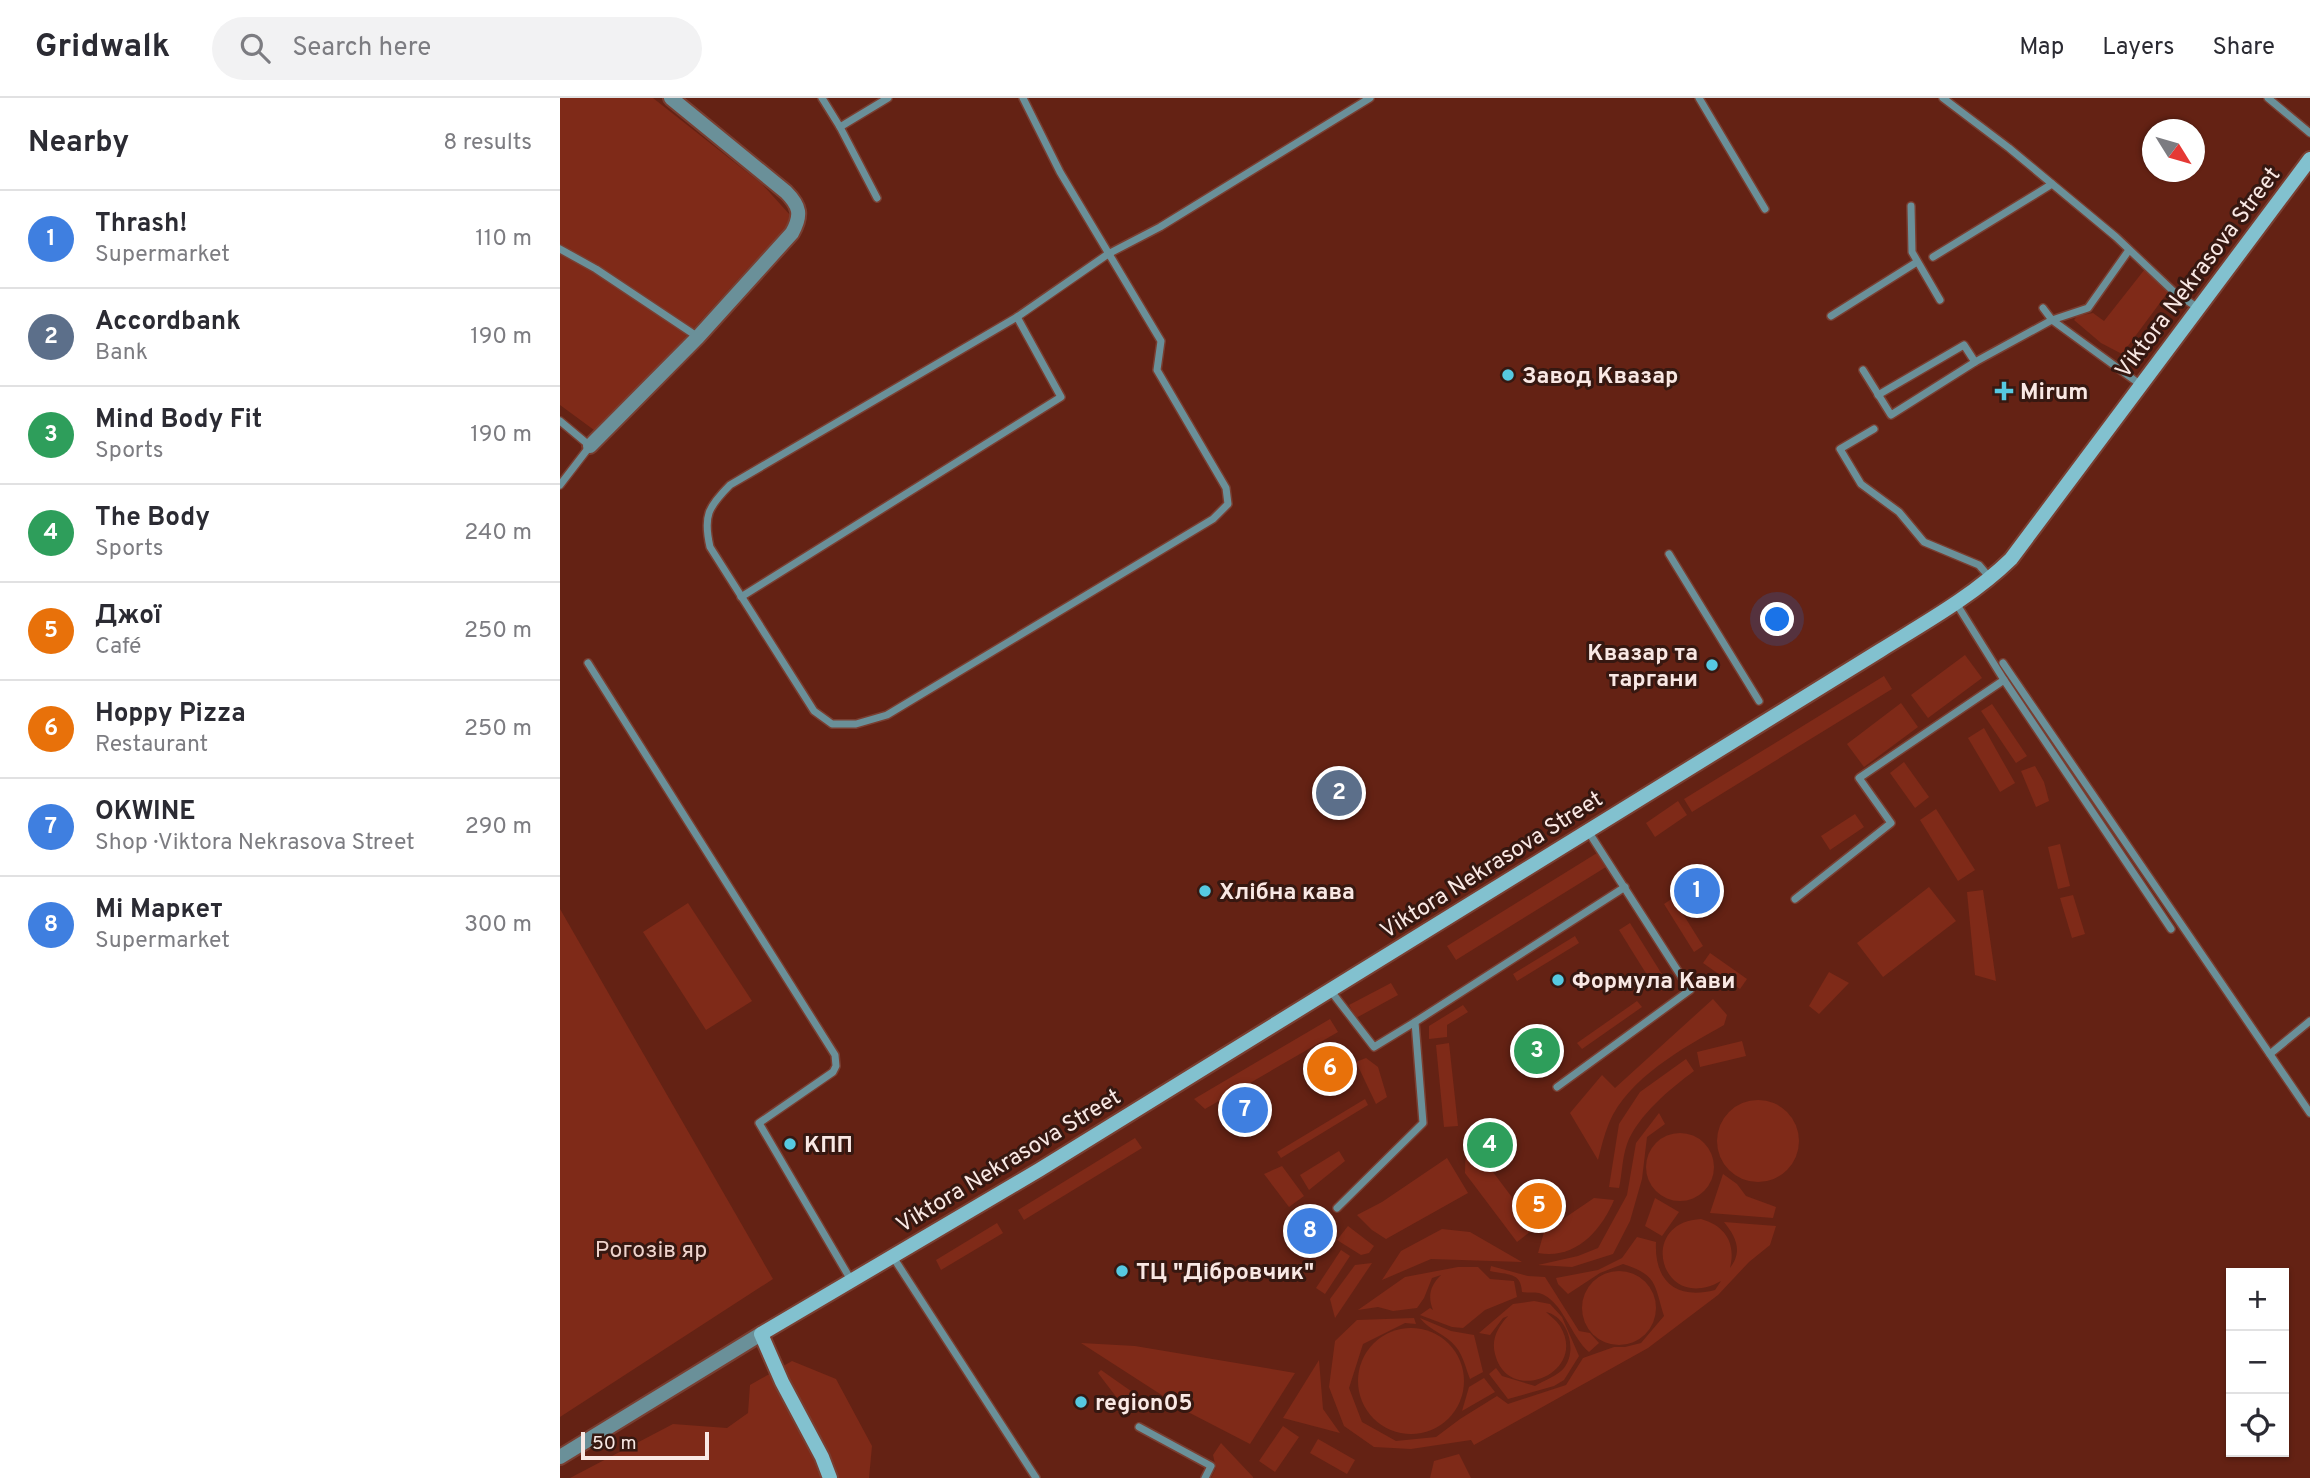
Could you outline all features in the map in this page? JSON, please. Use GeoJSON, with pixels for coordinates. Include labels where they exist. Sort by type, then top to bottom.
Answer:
{"type":"FeatureCollection","features":[{"type":"Feature","properties":{"kind":"main road","name":"Viktora Nekrasova Street"},"geometry":{"type":"LineString","coordinates":[[761,1334],[1039,1170],[1956,603],[1990,579],[2011,558],[2310,159]]}},
{"type":"Feature","properties":{"kind":"main road"},"geometry":{"type":"LineString","coordinates":[[761,1334],[830,1478]]}},
{"type":"Feature","properties":{"kind":"street"},"geometry":{"type":"LineString","coordinates":[[590,446],[698,337],[792,233],[798,222],[800,211],[786,192],[670,98]]}},
{"type":"Feature","properties":{"kind":"street","name":"Viktora Nekrasova Street"},"geometry":{"type":"LineString","coordinates":[[560,1457],[761,1334]]}},
{"type":"Feature","properties":{"kind":"lane"},"geometry":{"type":"LineString","coordinates":[[822,98],[877,198]]}},
{"type":"Feature","properties":{"kind":"lane"},"geometry":{"type":"LineString","coordinates":[[840,127],[888,98]]}},
{"type":"Feature","properties":{"kind":"lane"},"geometry":{"type":"LineString","coordinates":[[1023,98],[1060,172],[1108,254],[1161,341],[1157,370],[1226,488],[1228,503],[1213,519],[887,715],[856,724],[832,724],[814,711],[710,547],[705,526],[715,501],[730,485],[1017,317],[1108,254],[1160,227],[1370,98]]}},
{"type":"Feature","properties":{"kind":"lane"},"geometry":{"type":"LineString","coordinates":[[1699,98],[1765,209]]}},
{"type":"Feature","properties":{"kind":"lane"},"geometry":{"type":"LineString","coordinates":[[1943,98],[2009,148],[2116,237],[2173,291],[2198,307]]}},
{"type":"Feature","properties":{"kind":"lane"},"geometry":{"type":"LineString","coordinates":[[2268,98],[2310,133]]}},
{"type":"Feature","properties":{"kind":"lane"},"geometry":{"type":"LineString","coordinates":[[1933,257],[2052,184]]}},
{"type":"Feature","properties":{"kind":"lane"},"geometry":{"type":"LineString","coordinates":[[1911,206],[1912,252],[1940,300]]}},
{"type":"Feature","properties":{"kind":"lane"},"geometry":{"type":"LineString","coordinates":[[560,249],[596,269],[698,337]]}},
{"type":"Feature","properties":{"kind":"lane"},"geometry":{"type":"LineString","coordinates":[[1863,370],[1891,415],[1975,362],[2052,320],[2088,308],[2129,250]]}},
{"type":"Feature","properties":{"kind":"lane"},"geometry":{"type":"LineString","coordinates":[[1831,316],[1917,262]]}},
{"type":"Feature","properties":{"kind":"lane"},"geometry":{"type":"LineString","coordinates":[[2043,308],[2052,320],[2141,385]]}},
{"type":"Feature","properties":{"kind":"lane"},"geometry":{"type":"LineString","coordinates":[[741,597],[1061,397],[1017,317]]}},
{"type":"Feature","properties":{"kind":"lane"},"geometry":{"type":"LineString","coordinates":[[1878,395],[1964,345],[1975,362]]}},
{"type":"Feature","properties":{"kind":"lane"},"geometry":{"type":"LineString","coordinates":[[560,421],[590,446],[560,485]]}},
{"type":"Feature","properties":{"kind":"lane"},"geometry":{"type":"LineString","coordinates":[[1874,429],[1840,449],[1861,484],[1899,512],[1924,542],[1979,565],[1990,579]]}},
{"type":"Feature","properties":{"kind":"lane"},"geometry":{"type":"LineString","coordinates":[[1669,554],[1759,701]]}},
{"type":"Feature","properties":{"kind":"lane"},"geometry":{"type":"LineString","coordinates":[[1956,603],[2004,680],[2171,929]]}},
{"type":"Feature","properties":{"kind":"lane"},"geometry":{"type":"LineString","coordinates":[[588,663],[835,1055],[834,1072],[759,1122],[851,1280]]}},
{"type":"Feature","properties":{"kind":"lane"},"geometry":{"type":"LineString","coordinates":[[2003,663],[2310,1113]]}},
{"type":"Feature","properties":{"kind":"lane"},"geometry":{"type":"LineString","coordinates":[[1795,900],[1891,823],[1859,778],[2004,680]]}},
{"type":"Feature","properties":{"kind":"lane"},"geometry":{"type":"LineString","coordinates":[[1557,1087],[1690,990],[1588,831]]}},
{"type":"Feature","properties":{"kind":"lane"},"geometry":{"type":"LineString","coordinates":[[1330,990],[1374,1047],[1625,887]]}},
{"type":"Feature","properties":{"kind":"lane"},"geometry":{"type":"LineString","coordinates":[[1337,1208],[1423,1123],[1415,1021]]}},
{"type":"Feature","properties":{"kind":"lane"},"geometry":{"type":"LineString","coordinates":[[2270,1054],[2310,1021]]}},
{"type":"Feature","properties":{"kind":"lane"},"geometry":{"type":"LineString","coordinates":[[892,1256],[1036,1478]]}},
{"type":"Feature","properties":{"kind":"lane"},"geometry":{"type":"LineString","coordinates":[[1139,1427],[1211,1466],[1205,1478]]}},
{"type":"Feature","properties":{"kind":"green space"},"geometry":{"type":"Polygon","coordinates":[[[560,98],[653,98],[762,184],[790,215],[785,231],[640,387],[594,430],[560,405],[560,98]]]}},
{"type":"Feature","properties":{"kind":"green space"},"geometry":{"type":"Polygon","coordinates":[[[2145,269],[2168,292],[2122,354],[2101,343],[2074,320],[2077,316],[2093,313],[2104,321],[2145,269]]]}},
{"type":"Feature","properties":{"kind":"green space"},"geometry":{"type":"Polygon","coordinates":[[[1965,655],[1982,678],[1928,718],[1911,695],[1965,655]]]}},
{"type":"Feature","properties":{"kind":"green space"},"geometry":{"type":"Polygon","coordinates":[[[1884,676],[1892,689],[1692,812],[1684,799],[1884,676]]]}},
{"type":"Feature","properties":{"kind":"green space"},"geometry":{"type":"Polygon","coordinates":[[[1901,703],[1918,727],[1864,767],[1847,744],[1901,703]]]}},
{"type":"Feature","properties":{"kind":"green space"},"geometry":{"type":"Polygon","coordinates":[[[1992,704],[2027,756],[2016,763],[1981,711],[1992,704]]]}},
{"type":"Feature","properties":{"kind":"green space"},"geometry":{"type":"Polygon","coordinates":[[[1984,728],[2015,783],[2000,792],[1968,738],[1984,728]]]}},
{"type":"Feature","properties":{"kind":"green space"},"geometry":{"type":"Polygon","coordinates":[[[1904,762],[1929,797],[1915,808],[1890,773],[1904,762]]]}},
{"type":"Feature","properties":{"kind":"green space"},"geometry":{"type":"Polygon","coordinates":[[[2035,766],[2044,782],[2049,801],[2036,807],[2021,771],[2035,766]]]}},
{"type":"Feature","properties":{"kind":"green space"},"geometry":{"type":"Polygon","coordinates":[[[1678,801],[1687,815],[1655,837],[1646,823],[1678,801]]]}},
{"type":"Feature","properties":{"kind":"green space"},"geometry":{"type":"Polygon","coordinates":[[[1936,809],[1975,870],[1958,881],[1920,820],[1936,809]]]}},
{"type":"Feature","properties":{"kind":"green space"},"geometry":{"type":"Polygon","coordinates":[[[1855,814],[1864,827],[1830,850],[1821,836],[1855,814]]]}},
{"type":"Feature","properties":{"kind":"green space"},"geometry":{"type":"Polygon","coordinates":[[[2060,844],[2070,886],[2058,889],[2048,847],[2060,844]]]}},
{"type":"Feature","properties":{"kind":"green space"},"geometry":{"type":"Polygon","coordinates":[[[1597,853],[1606,867],[1456,960],[1447,946],[1597,853]]]}},
{"type":"Feature","properties":{"kind":"green space"},"geometry":{"type":"Polygon","coordinates":[[[1929,887],[1956,921],[1883,977],[1857,943],[1929,887]]]}},
{"type":"Feature","properties":{"kind":"green space"},"geometry":{"type":"Polygon","coordinates":[[[1983,890],[1996,981],[1975,975],[1967,892],[1983,890]]]}},
{"type":"Feature","properties":{"kind":"green space"},"geometry":{"type":"Polygon","coordinates":[[[2073,895],[2085,934],[2072,938],[2060,898],[2073,895]]]}},
{"type":"Feature","properties":{"kind":"green space"},"geometry":{"type":"Polygon","coordinates":[[[1673,898],[1703,946],[1694,952],[1664,904],[1673,898]]]}},
{"type":"Feature","properties":{"kind":"green space"},"geometry":{"type":"Polygon","coordinates":[[[688,903],[752,1001],[706,1030],[643,932],[688,903]]]}},
{"type":"Feature","properties":{"kind":"green space","name":"Рогозів яр"},"geometry":{"type":"Polygon","coordinates":[[[560,909],[773,1279],[560,1417],[560,909]]]}},
{"type":"Feature","properties":{"kind":"green space"},"geometry":{"type":"Polygon","coordinates":[[[1630,923],[1668,984],[1657,991],[1619,930],[1630,923]]]}},
{"type":"Feature","properties":{"kind":"green space"},"geometry":{"type":"Polygon","coordinates":[[[1575,936],[1579,943],[1517,981],[1513,974],[1575,936]]]}},
{"type":"Feature","properties":{"kind":"green space"},"geometry":{"type":"Polygon","coordinates":[[[1710,953],[1747,979],[1740,989],[1703,963],[1710,953]]]}},
{"type":"Feature","properties":{"kind":"green space"},"geometry":{"type":"Polygon","coordinates":[[[1829,972],[1849,983],[1819,1014],[1809,1006],[1829,972]]]}},
{"type":"Feature","properties":{"kind":"green space"},"geometry":{"type":"Polygon","coordinates":[[[1391,983],[1398,995],[1356,1018],[1349,1005],[1391,983]]]}},
{"type":"Feature","properties":{"kind":"green space"},"geometry":{"type":"Polygon","coordinates":[[[1713,999],[1727,1015],[1724,1025],[1658,1066],[1629,1092],[1609,1123],[1598,1160],[1570,1113],[1602,1075],[1615,1088],[1713,999]]]}},
{"type":"Feature","properties":{"kind":"green space"},"geometry":{"type":"Polygon","coordinates":[[[1637,1001],[1642,1007],[1582,1049],[1577,1043],[1637,1001]]]}},
{"type":"Feature","properties":{"kind":"green space"},"geometry":{"type":"Polygon","coordinates":[[[1463,1005],[1468,1012],[1447,1025],[1447,1037],[1429,1039],[1429,1026],[1463,1005]]]}},
{"type":"Feature","properties":{"kind":"green space"},"geometry":{"type":"Polygon","coordinates":[[[1330,1019],[1338,1032],[1205,1109],[1194,1099],[1330,1019]]]}},
{"type":"Feature","properties":{"kind":"green space"},"geometry":{"type":"Polygon","coordinates":[[[1742,1041],[1746,1056],[1700,1067],[1697,1052],[1742,1041]]]}},
{"type":"Feature","properties":{"kind":"green space"},"geometry":{"type":"Polygon","coordinates":[[[1449,1043],[1458,1126],[1444,1127],[1436,1045],[1449,1043]]]}},
{"type":"Feature","properties":{"kind":"green space"},"geometry":{"type":"Polygon","coordinates":[[[1366,1058],[1378,1067],[1387,1097],[1376,1104],[1356,1062],[1366,1058]]]}},
{"type":"Feature","properties":{"kind":"green space"},"geometry":{"type":"Polygon","coordinates":[[[1686,1059],[1694,1071],[1665,1094],[1639,1123],[1625,1149],[1619,1188],[1609,1187],[1619,1124],[1640,1092],[1686,1059]]]}},
{"type":"Feature","properties":{"kind":"green space"},"geometry":{"type":"Polygon","coordinates":[[[1365,1099],[1368,1105],[1281,1158],[1277,1152],[1365,1099]]]}},
{"type":"Feature","properties":{"kind":"green space"},"geometry":{"type":"Polygon","coordinates":[[[1758,1100],[1774,1103],[1787,1112],[1796,1125],[1799,1141],[1796,1157],[1787,1170],[1774,1179],[1758,1182],[1742,1179],[1729,1170],[1720,1157],[1717,1141],[1720,1125],[1729,1112],[1742,1103],[1758,1100]]]}},
{"type":"Feature","properties":{"kind":"green space"},"geometry":{"type":"Polygon","coordinates":[[[1659,1113],[1665,1124],[1647,1137],[1642,1179],[1630,1221],[1613,1254],[1572,1267],[1538,1265],[1578,1256],[1598,1248],[1627,1195],[1636,1143],[1659,1113]]]}},
{"type":"Feature","properties":{"kind":"green space"},"geometry":{"type":"Polygon","coordinates":[[[1680,1133],[1693,1136],[1704,1143],[1711,1154],[1714,1167],[1711,1180],[1704,1191],[1693,1198],[1680,1201],[1667,1198],[1656,1191],[1649,1180],[1646,1167],[1649,1154],[1656,1143],[1667,1136],[1680,1133]]]}},
{"type":"Feature","properties":{"kind":"green space"},"geometry":{"type":"Polygon","coordinates":[[[1466,1136],[1535,1228],[1517,1242],[1465,1173],[1466,1136]]]}},
{"type":"Feature","properties":{"kind":"green space"},"geometry":{"type":"Polygon","coordinates":[[[1135,1138],[1142,1148],[1024,1220],[1018,1210],[1135,1138]]]}},
{"type":"Feature","properties":{"kind":"green space"},"geometry":{"type":"Polygon","coordinates":[[[1339,1151],[1345,1161],[1309,1190],[1300,1175],[1339,1151]]]}},
{"type":"Feature","properties":{"kind":"green space"},"geometry":{"type":"Polygon","coordinates":[[[1447,1158],[1468,1193],[1386,1239],[1357,1215],[1382,1202],[1447,1158]]]}},
{"type":"Feature","properties":{"kind":"green space"},"geometry":{"type":"Polygon","coordinates":[[[1282,1166],[1304,1196],[1289,1207],[1264,1174],[1282,1166]]]}},
{"type":"Feature","properties":{"kind":"green space"},"geometry":{"type":"Polygon","coordinates":[[[1723,1174],[1737,1184],[1746,1196],[1776,1207],[1773,1218],[1710,1213],[1723,1174]]]}},
{"type":"Feature","properties":{"kind":"green space"},"geometry":{"type":"Polygon","coordinates":[[[1594,1198],[1614,1200],[1602,1222],[1585,1241],[1564,1252],[1538,1253],[1544,1232],[1594,1198]]]}},
{"type":"Feature","properties":{"kind":"green space"},"geometry":{"type":"Polygon","coordinates":[[[1655,1198],[1679,1212],[1662,1236],[1645,1226],[1655,1198]]]}},
{"type":"Feature","properties":{"kind":"green space"},"geometry":{"type":"Polygon","coordinates":[[[1701,1219],[1717,1226],[1727,1237],[1732,1251],[1730,1268],[1737,1250],[1732,1233],[1724,1222],[1776,1226],[1770,1245],[1749,1262],[1718,1295],[1648,1348],[1474,1445],[1471,1440],[1411,1449],[1374,1447],[1344,1426],[1329,1387],[1335,1341],[1357,1320],[1414,1318],[1416,1324],[1405,1323],[1363,1344],[1349,1388],[1362,1422],[1396,1441],[1436,1437],[1497,1396],[1508,1404],[1566,1385],[1583,1358],[1614,1347],[1641,1343],[1664,1316],[1652,1282],[1642,1272],[1623,1264],[1600,1273],[1568,1294],[1556,1278],[1598,1270],[1622,1258],[1637,1237],[1656,1242],[1659,1268],[1671,1285],[1689,1292],[1715,1290],[1721,1281],[1700,1288],[1683,1286],[1671,1277],[1664,1264],[1663,1249],[1668,1235],[1681,1224],[1701,1219]]]}},
{"type":"Feature","properties":{"kind":"green space"},"geometry":{"type":"Polygon","coordinates":[[[997,1223],[1003,1233],[941,1270],[936,1260],[997,1223]]]}},
{"type":"Feature","properties":{"kind":"green space"},"geometry":{"type":"Polygon","coordinates":[[[1348,1226],[1374,1246],[1369,1253],[1361,1255],[1337,1240],[1348,1226]]]}},
{"type":"Feature","properties":{"kind":"green space"},"geometry":{"type":"Polygon","coordinates":[[[1442,1229],[1470,1232],[1522,1262],[1431,1259],[1382,1280],[1401,1251],[1442,1229]]]}},
{"type":"Feature","properties":{"kind":"green space"},"geometry":{"type":"Polygon","coordinates":[[[1341,1250],[1350,1256],[1325,1294],[1316,1288],[1341,1250]]]}},
{"type":"Feature","properties":{"kind":"green space"},"geometry":{"type":"Polygon","coordinates":[[[1372,1263],[1335,1318],[1330,1299],[1355,1265],[1372,1263]]]}},
{"type":"Feature","properties":{"kind":"green space"},"geometry":{"type":"Polygon","coordinates":[[[1491,1266],[1528,1276],[1545,1277],[1579,1331],[1590,1333],[1599,1343],[1589,1352],[1554,1303],[1539,1293],[1522,1292],[1516,1278],[1490,1271],[1491,1266]]]}},
{"type":"Feature","properties":{"kind":"green space"},"geometry":{"type":"Polygon","coordinates":[[[1458,1267],[1478,1267],[1490,1279],[1514,1281],[1517,1297],[1485,1310],[1463,1328],[1452,1327],[1420,1315],[1430,1308],[1433,1310],[1431,1291],[1441,1275],[1432,1278],[1417,1308],[1393,1311],[1378,1307],[1358,1310],[1405,1277],[1458,1267]]]}},
{"type":"Feature","properties":{"kind":"green space"},"geometry":{"type":"Polygon","coordinates":[[[1619,1271],[1633,1274],[1645,1282],[1653,1294],[1656,1308],[1653,1322],[1645,1334],[1633,1342],[1619,1345],[1605,1342],[1593,1334],[1585,1322],[1582,1308],[1585,1294],[1593,1282],[1605,1274],[1619,1271]]]}},
{"type":"Feature","properties":{"kind":"green space"},"geometry":{"type":"Polygon","coordinates":[[[1534,1301],[1550,1304],[1562,1317],[1579,1356],[1564,1380],[1554,1386],[1508,1399],[1489,1374],[1496,1368],[1502,1376],[1535,1386],[1558,1373],[1568,1361],[1570,1344],[1565,1327],[1554,1315],[1546,1312],[1560,1326],[1566,1343],[1564,1358],[1556,1369],[1543,1378],[1529,1381],[1515,1379],[1503,1370],[1495,1354],[1494,1343],[1498,1329],[1508,1316],[1503,1318],[1490,1335],[1479,1333],[1513,1304],[1534,1301]]]}},
{"type":"Feature","properties":{"kind":"green space"},"geometry":{"type":"Polygon","coordinates":[[[1420,1318],[1451,1331],[1474,1335],[1483,1372],[1470,1379],[1456,1347],[1420,1318]]]}},
{"type":"Feature","properties":{"kind":"green space"},"geometry":{"type":"Polygon","coordinates":[[[1411,1328],[1431,1332],[1448,1344],[1460,1361],[1464,1381],[1460,1401],[1448,1418],[1431,1430],[1411,1434],[1391,1430],[1374,1418],[1362,1401],[1358,1381],[1362,1361],[1374,1344],[1391,1332],[1411,1328]]]}},
{"type":"Feature","properties":{"kind":"green space"},"geometry":{"type":"Polygon","coordinates":[[[1081,1343],[1135,1346],[1295,1373],[1250,1444],[1188,1412],[1081,1343]]]}},
{"type":"Feature","properties":{"kind":"green space"},"geometry":{"type":"Polygon","coordinates":[[[1319,1360],[1323,1409],[1340,1433],[1283,1418],[1319,1360]]]}},
{"type":"Feature","properties":{"kind":"green space"},"geometry":{"type":"Polygon","coordinates":[[[792,1361],[836,1379],[872,1446],[869,1478],[570,1478],[673,1424],[727,1428],[748,1413],[750,1385],[792,1361]]]}},
{"type":"Feature","properties":{"kind":"green space"},"geometry":{"type":"Polygon","coordinates":[[[1101,1370],[1138,1396],[1127,1411],[1098,1373],[1101,1370]]]}},
{"type":"Feature","properties":{"kind":"green space"},"geometry":{"type":"Polygon","coordinates":[[[1484,1378],[1495,1392],[1462,1411],[1469,1387],[1484,1378]]]}},
{"type":"Feature","properties":{"kind":"green space"},"geometry":{"type":"Polygon","coordinates":[[[1283,1426],[1299,1437],[1275,1472],[1259,1461],[1283,1426]]]}},
{"type":"Feature","properties":{"kind":"green space"},"geometry":{"type":"Polygon","coordinates":[[[1318,1439],[1355,1460],[1347,1474],[1310,1453],[1318,1439]]]}},
{"type":"Feature","properties":{"kind":"green space"},"geometry":{"type":"Polygon","coordinates":[[[1221,1443],[1253,1478],[1211,1478],[1216,1468],[1213,1455],[1221,1443]]]}},
{"type":"Feature","properties":{"kind":"green space"},"geometry":{"type":"Polygon","coordinates":[[[1459,1454],[1471,1478],[1430,1478],[1434,1461],[1459,1454]]]}},
{"type":"Feature","properties":{"kind":"place","name":"Завод Квазар"},"geometry":{"type":"Point","coordinates":[1508,375]}},
{"type":"Feature","properties":{"kind":"place","name":"Mirum"},"geometry":{"type":"Point","coordinates":[2004,391]}},
{"type":"Feature","properties":{"kind":"place","name":"Квазар та таргани"},"geometry":{"type":"Point","coordinates":[1712,665]}},
{"type":"Feature","properties":{"kind":"place","name":"Accordbank"},"geometry":{"type":"Point","coordinates":[1339,793]}},
{"type":"Feature","properties":{"kind":"place","name":"Хлібна кава"},"geometry":{"type":"Point","coordinates":[1205,891]}},
{"type":"Feature","properties":{"kind":"place","name":"Thrash!"},"geometry":{"type":"Point","coordinates":[1697,891]}},
{"type":"Feature","properties":{"kind":"place","name":"Формула Кави"},"geometry":{"type":"Point","coordinates":[1558,980]}},
{"type":"Feature","properties":{"kind":"place","name":"Mind Body Fit"},"geometry":{"type":"Point","coordinates":[1537,1051]}},
{"type":"Feature","properties":{"kind":"place","name":"Hoppy Pizza"},"geometry":{"type":"Point","coordinates":[1330,1069]}},
{"type":"Feature","properties":{"kind":"place","name":"OKWINE"},"geometry":{"type":"Point","coordinates":[1245,1110]}},
{"type":"Feature","properties":{"kind":"place","name":"КПП"},"geometry":{"type":"Point","coordinates":[790,1144]}},
{"type":"Feature","properties":{"kind":"place","name":"The Body"},"geometry":{"type":"Point","coordinates":[1490,1145]}},
{"type":"Feature","properties":{"kind":"place","name":"Джої"},"geometry":{"type":"Point","coordinates":[1539,1206]}},
{"type":"Feature","properties":{"kind":"place","name":"Мі Маркет"},"geometry":{"type":"Point","coordinates":[1310,1231]}},
{"type":"Feature","properties":{"kind":"place","name":"ТЦ \"Дібровчик\""},"geometry":{"type":"Point","coordinates":[1122,1271]}},
{"type":"Feature","properties":{"kind":"place","name":"region05"},"geometry":{"type":"Point","coordinates":[1081,1402]}}]}
